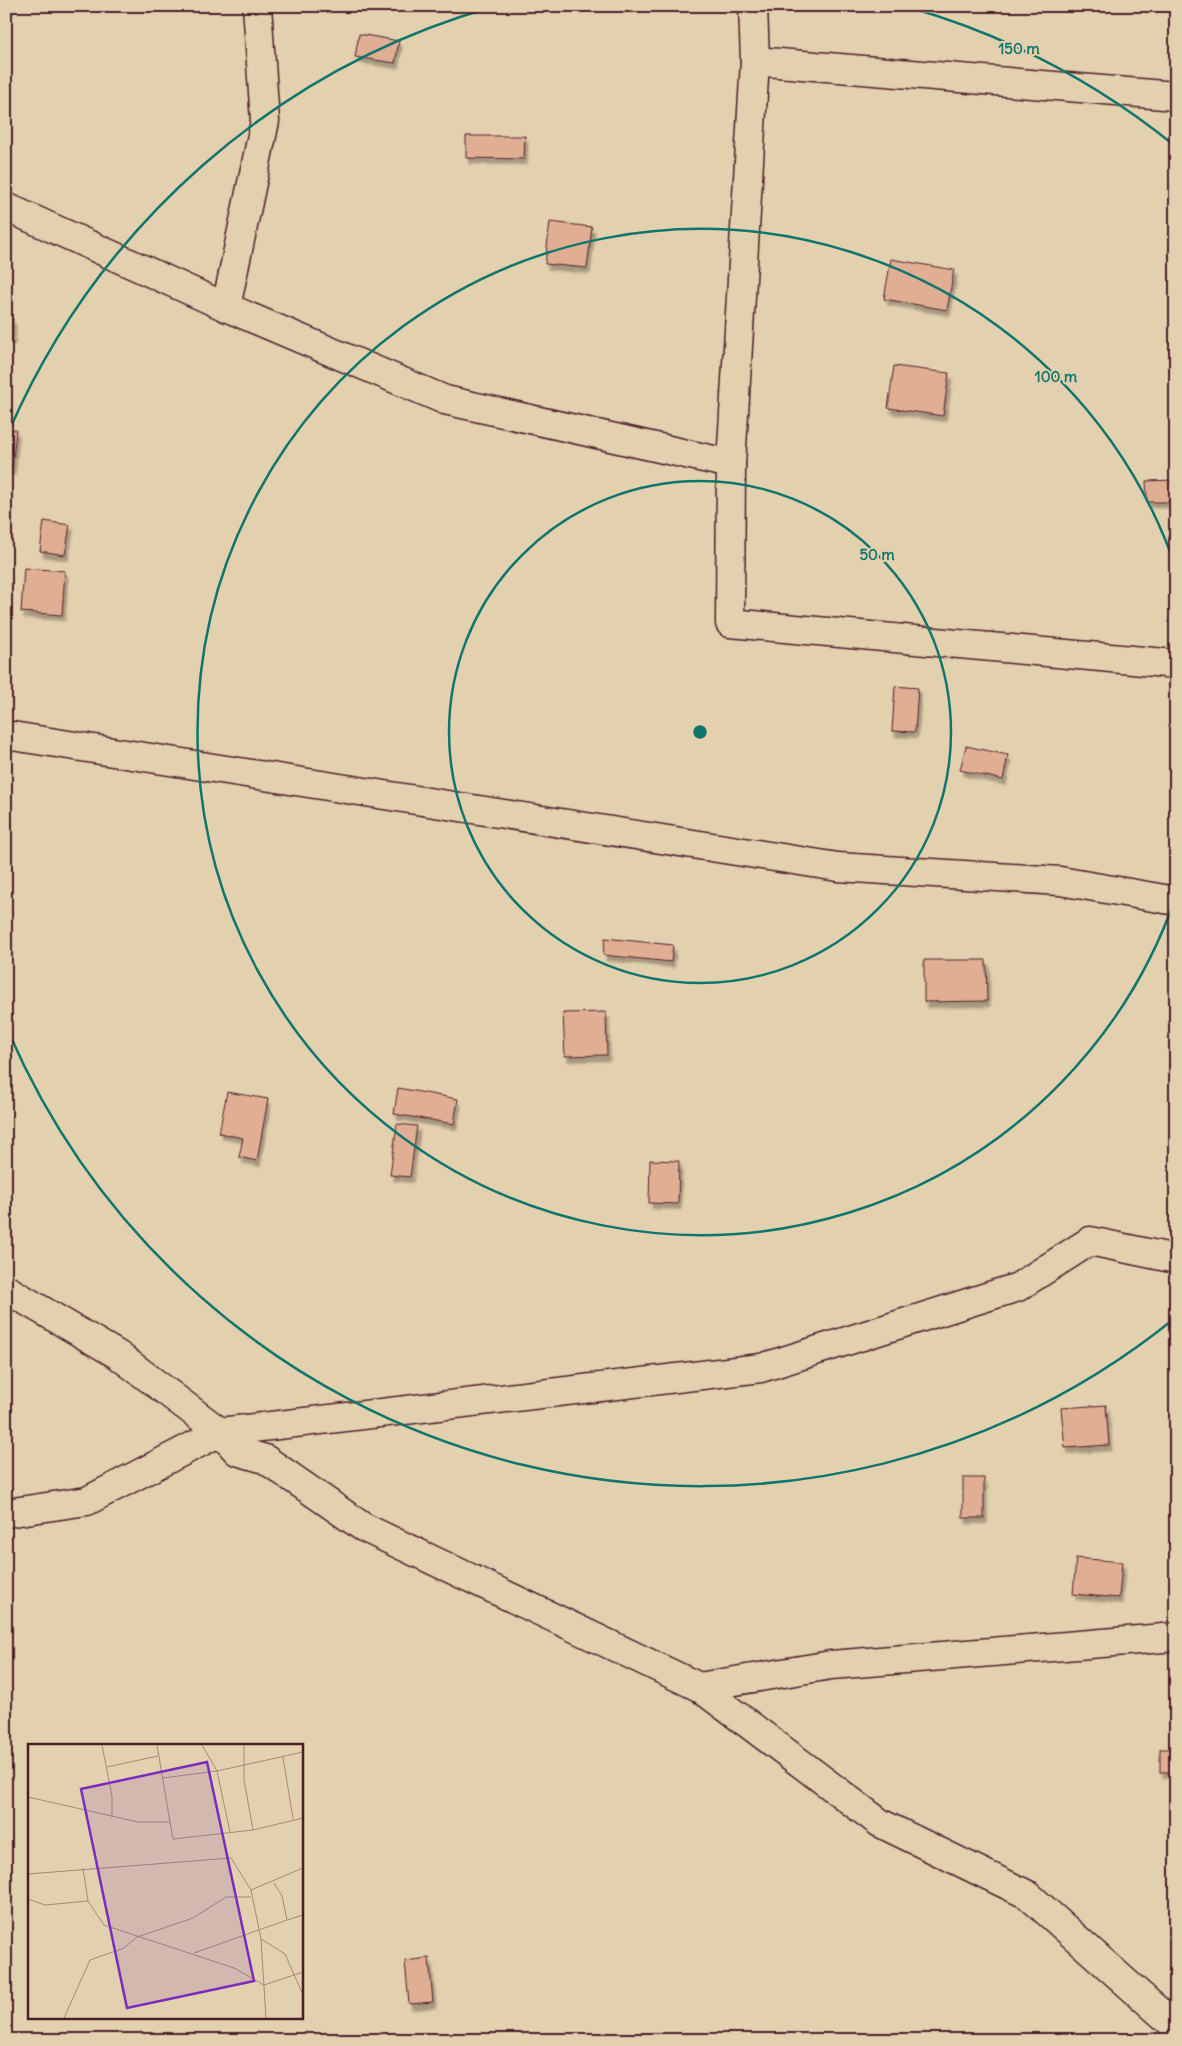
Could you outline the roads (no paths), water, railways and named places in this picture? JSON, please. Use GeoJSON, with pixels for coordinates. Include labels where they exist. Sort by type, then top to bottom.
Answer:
{"type":"FeatureCollection","features":[{"type":"Feature","properties":{"kind":"street"},"geometry":{"type":"LineString","coordinates":[[226,306],[265,121],[257,6]]}},
{"type":"Feature","properties":{"kind":"street"},"geometry":{"type":"LineString","coordinates":[[753,6],[755,61],[731,464],[730,623],[1176,664]]}},
{"type":"Feature","properties":{"kind":"street"},"geometry":{"type":"LineString","coordinates":[[755,61],[1176,96]]}},
{"type":"Feature","properties":{"kind":"street"},"geometry":{"type":"LineString","coordinates":[[6,206],[226,306],[445,400],[731,464]]}},
{"type":"Feature","properties":{"kind":"street"},"geometry":{"type":"LineString","coordinates":[[6,735],[838,867],[1060,881],[1176,901]]}},
{"type":"Feature","properties":{"kind":"street"},"geometry":{"type":"LineString","coordinates":[[6,1512],[87,1501],[220,1432],[761,1368],[1018,1287],[1090,1240],[1176,1259]]}},
{"type":"Feature","properties":{"kind":"street"},"geometry":{"type":"LineString","coordinates":[[6,1289],[118,1355],[220,1432],[237,1450],[265,1459],[363,1527],[699,1687],[880,1823],[1028,1895],[1176,2027]]}},
{"type":"Feature","properties":{"kind":"street"},"geometry":{"type":"LineString","coordinates":[[699,1687],[831,1665],[1176,1637]]}}]}
